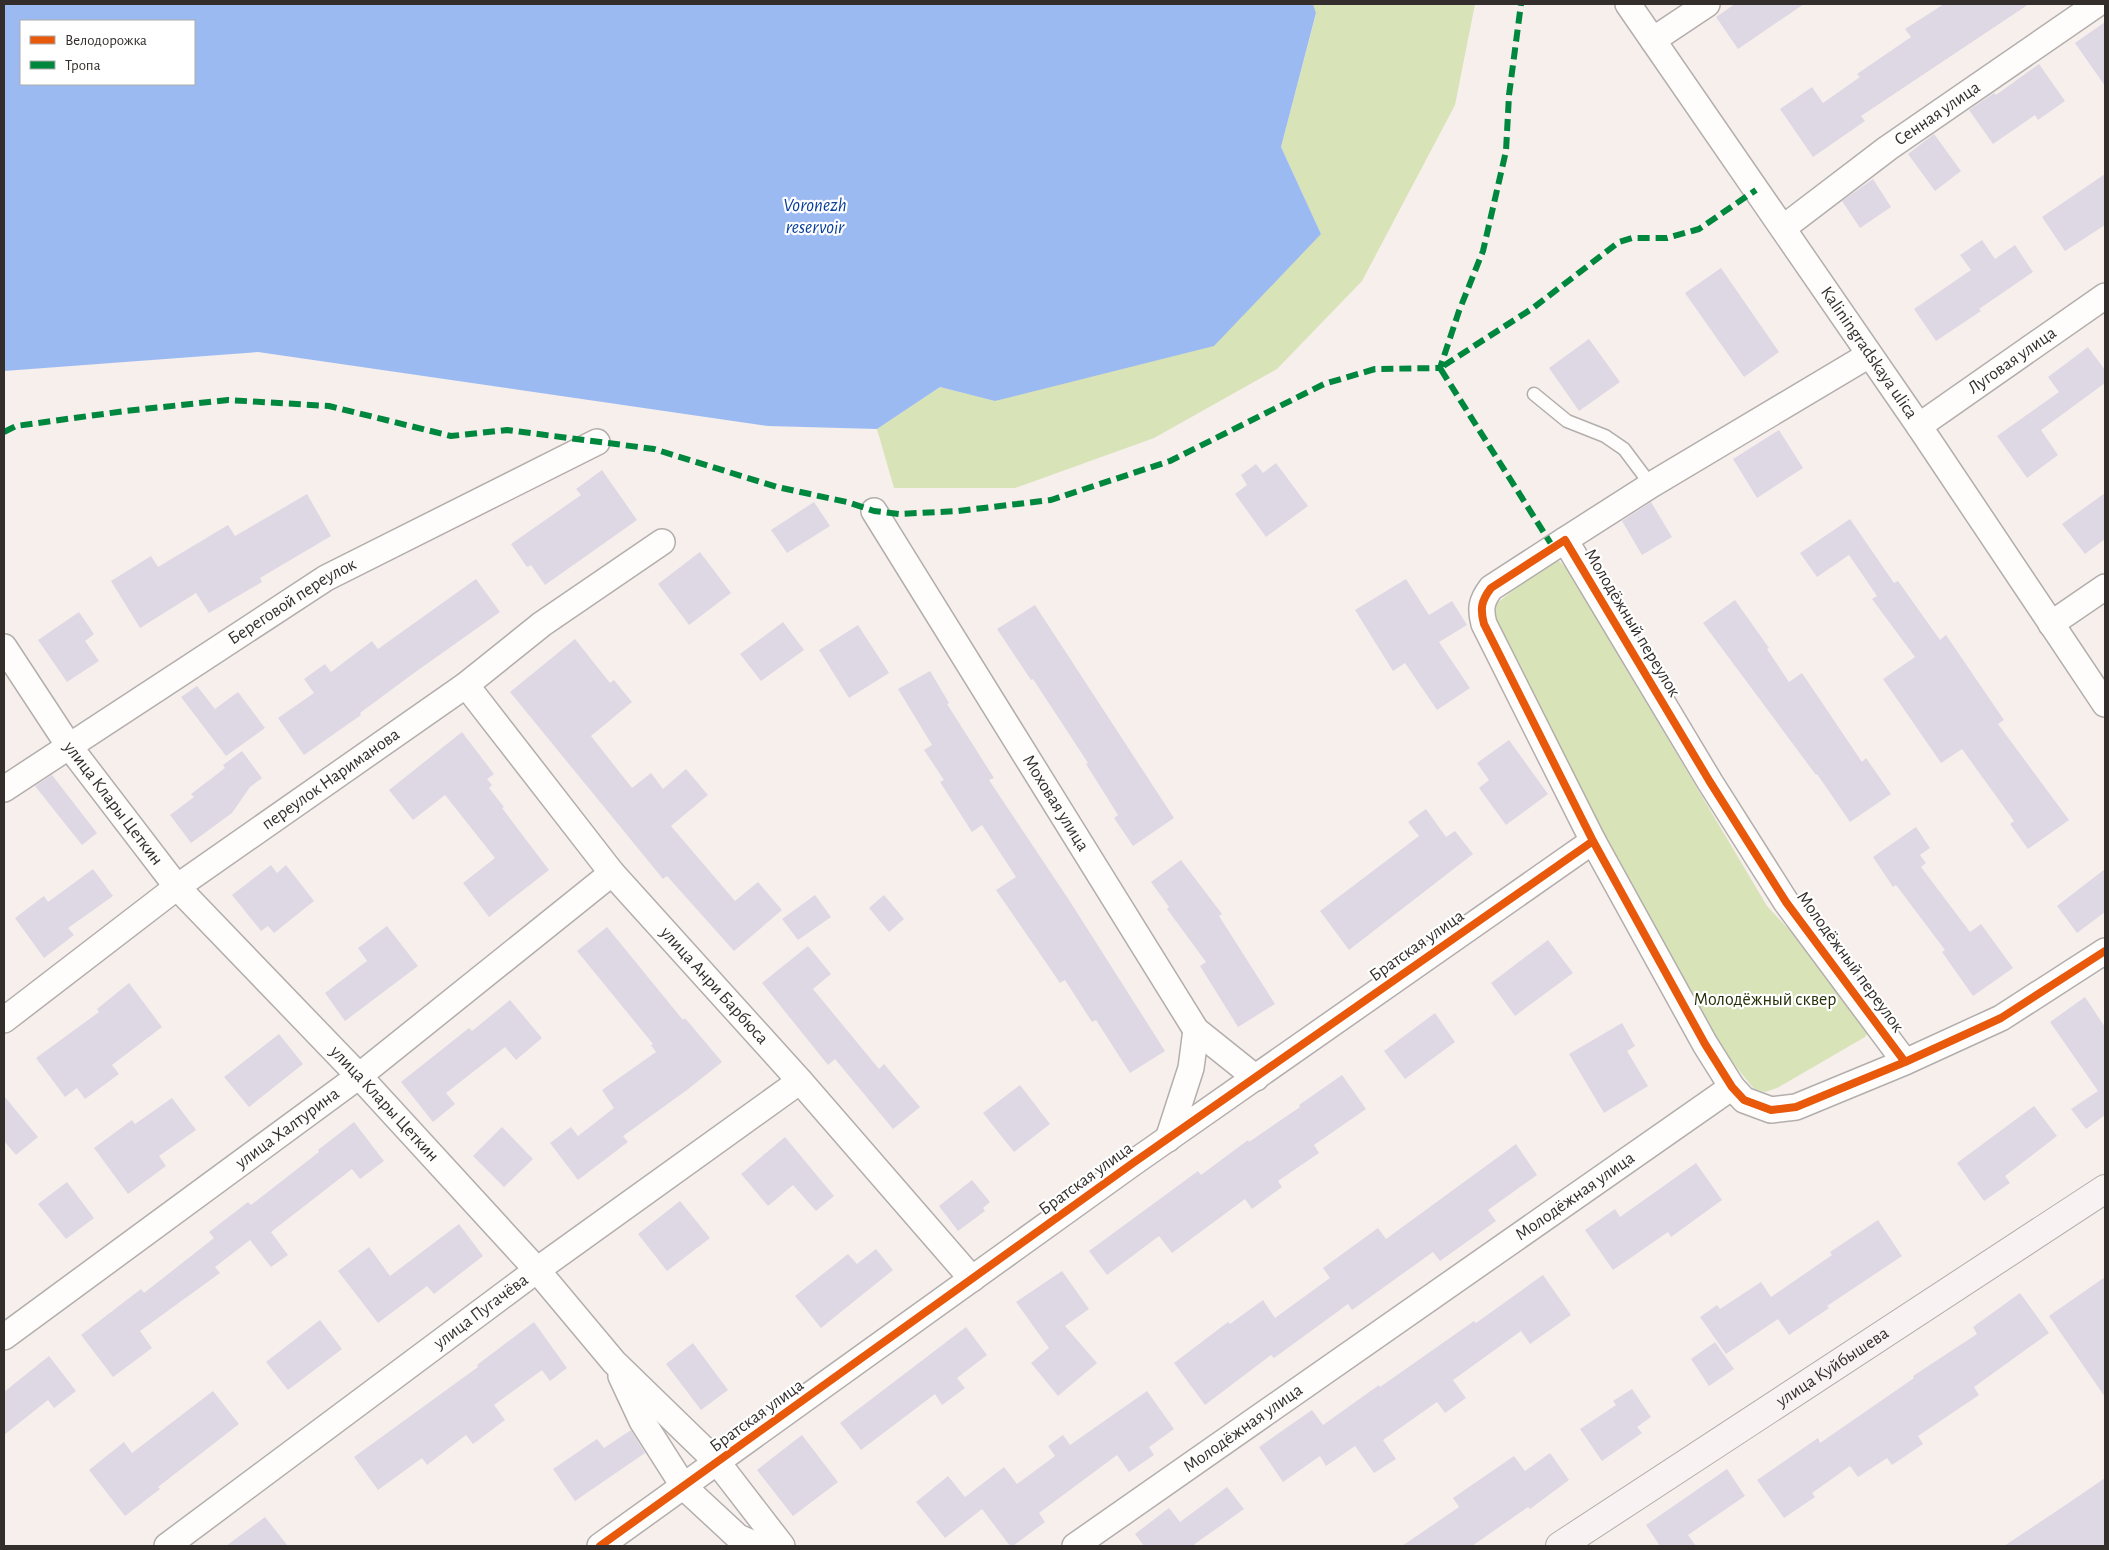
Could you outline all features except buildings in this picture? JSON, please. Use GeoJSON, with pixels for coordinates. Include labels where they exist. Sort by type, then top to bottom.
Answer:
{"type":"FeatureCollection","features":[{"type":"Feature","properties":{"kind":"main road","name":"улица Куйбышева"},"geometry":{"type":"LineString","coordinates":[[1560,1546],[2105,1189]]}},
{"type":"Feature","properties":{"kind":"street","name":"Kaliningradskaya ulica"},"geometry":{"type":"LineString","coordinates":[[1628,4],[1919,426],[2105,704]]}},
{"type":"Feature","properties":{"kind":"street"},"geometry":{"type":"LineString","coordinates":[[1653,40],[1707,4]]}},
{"type":"Feature","properties":{"kind":"street","name":"Сенная улица"},"geometry":{"type":"LineString","coordinates":[[1783,228],[1888,148],[2097,4]]}},
{"type":"Feature","properties":{"kind":"street","name":"Луговая улица"},"geometry":{"type":"LineString","coordinates":[[1919,426],[2105,296]]}},
{"type":"Feature","properties":{"kind":"street"},"geometry":{"type":"LineString","coordinates":[[1565,540],[1651,485],[1869,355]]}},
{"type":"Feature","properties":{"kind":"street","name":"Береговой переулок"},"geometry":{"type":"LineString","coordinates":[[4,789],[326,578],[597,442]]}},
{"type":"Feature","properties":{"kind":"street","name":"Моховая улица"},"geometry":{"type":"LineString","coordinates":[[874,511],[1196,1030],[1256,1078]]}},
{"type":"Feature","properties":{"kind":"street","name":"Молодёжный переулок"},"geometry":{"type":"LineString","coordinates":[[1732,1087],[1705,1044],[1593,841],[1484,624],[1480,611],[1483,598],[1491,588],[1565,540],[1710,782],[1786,902],[1905,1062]]}},
{"type":"Feature","properties":{"kind":"street","name":"переулок Нариманова"},"geometry":{"type":"LineString","coordinates":[[4,1020],[178,887],[466,685],[542,624],[662,542]]}},
{"type":"Feature","properties":{"kind":"street"},"geometry":{"type":"LineString","coordinates":[[2051,624],[2105,587]]}},
{"type":"Feature","properties":{"kind":"street","name":"улица Клары Цеткин"},"geometry":{"type":"LineString","coordinates":[[4,647],[69,746],[178,887],[359,1076],[537,1270],[614,1362],[718,1463],[782,1546]]}},
{"type":"Feature","properties":{"kind":"street","name":"улица Анри Барбюса"},"geometry":{"type":"LineString","coordinates":[[466,685],[612,873],[800,1081],[972,1279]]}},
{"type":"Feature","properties":{"kind":"street","name":"Братская улица"},"geometry":{"type":"LineString","coordinates":[[600,1546],[1168,1139],[1593,841]]}},
{"type":"Feature","properties":{"kind":"street","name":"улица Халтурина"},"geometry":{"type":"LineString","coordinates":[[4,1337],[359,1076],[612,873]]}},
{"type":"Feature","properties":{"kind":"street"},"geometry":{"type":"LineString","coordinates":[[1732,1087],[1744,1100],[1759,1107],[1770,1110],[1796,1107],[1905,1062],[2001,1018],[2105,951]]}},
{"type":"Feature","properties":{"kind":"street"},"geometry":{"type":"LineString","coordinates":[[1168,1139],[1190,1068],[1196,1030]]}},
{"type":"Feature","properties":{"kind":"street","name":"улица Пугачёва"},"geometry":{"type":"LineString","coordinates":[[168,1546],[537,1270],[800,1081]]}},
{"type":"Feature","properties":{"kind":"street","name":"Молодёжная улица"},"geometry":{"type":"LineString","coordinates":[[1074,1546],[1732,1087]]}},
{"type":"Feature","properties":{"kind":"street"},"geometry":{"type":"LineString","coordinates":[[614,1362],[642,1421],[684,1487],[738,1538],[759,1546]]}},
{"type":"Feature","properties":{"kind":"lane"},"geometry":{"type":"LineString","coordinates":[[1534,394],[1567,421],[1605,436],[1624,449],[1651,485]]}},
{"type":"Feature","properties":{"kind":"green space"},"geometry":{"type":"Polygon","coordinates":[[[1313,4],[1475,4],[1455,105],[1362,281],[1277,369],[1154,438],[1015,488],[894,488],[877,429],[940,387],[996,401],[1321,234],[1281,147],[1316,14],[1313,4]]]}},
{"type":"Feature","properties":{"kind":"green space","name":"Молодёжный сквер"},"geometry":{"type":"Polygon","coordinates":[[[1559,561],[1567,569],[1767,906],[1808,950],[1869,1031],[1865,1037],[1777,1088],[1765,1092],[1754,1089],[1710,1034],[1615,871],[1489,616],[1492,607],[1549,562],[1559,561]]]}},
{"type":"Feature","properties":{"kind":"water","name":"Voronezh reservoir"},"geometry":{"type":"Polygon","coordinates":[[[4,4],[1313,4],[1316,13],[1281,147],[1321,234],[1214,346],[995,401],[940,387],[877,429],[768,426],[258,352],[4,371],[4,4]]]}},
{"type":"Feature","properties":{"kind":"marked path"},"geometry":{"type":"LineString","coordinates":[[4,432],[16,426],[125,411],[228,400],[329,406],[451,436],[507,430],[654,449],[777,487],[847,502],[874,511],[899,514],[958,511],[1051,500],[1170,461],[1324,384],[1375,369],[1440,368],[1459,311],[1483,251],[1506,151],[1509,95],[1521,4]]}},
{"type":"Feature","properties":{"kind":"marked path"},"geometry":{"type":"LineString","coordinates":[[1553,547],[1440,368],[1533,308],[1619,242],[1632,238],[1667,238],[1699,229],[1756,190]]}},
{"type":"Feature","properties":{"kind":"cycle path"},"geometry":{"type":"LineString","coordinates":[[1905,1062],[1786,902],[1710,782],[1565,540],[1491,588],[1482,605],[1484,624],[1593,841],[1705,1044],[1732,1087],[1744,1100],[1771,1110],[1796,1107],[1905,1062],[2001,1018],[2105,951]]}},
{"type":"Feature","properties":{"kind":"cycle path"},"geometry":{"type":"LineString","coordinates":[[600,1546],[1133,1163],[1593,841]]}}]}
